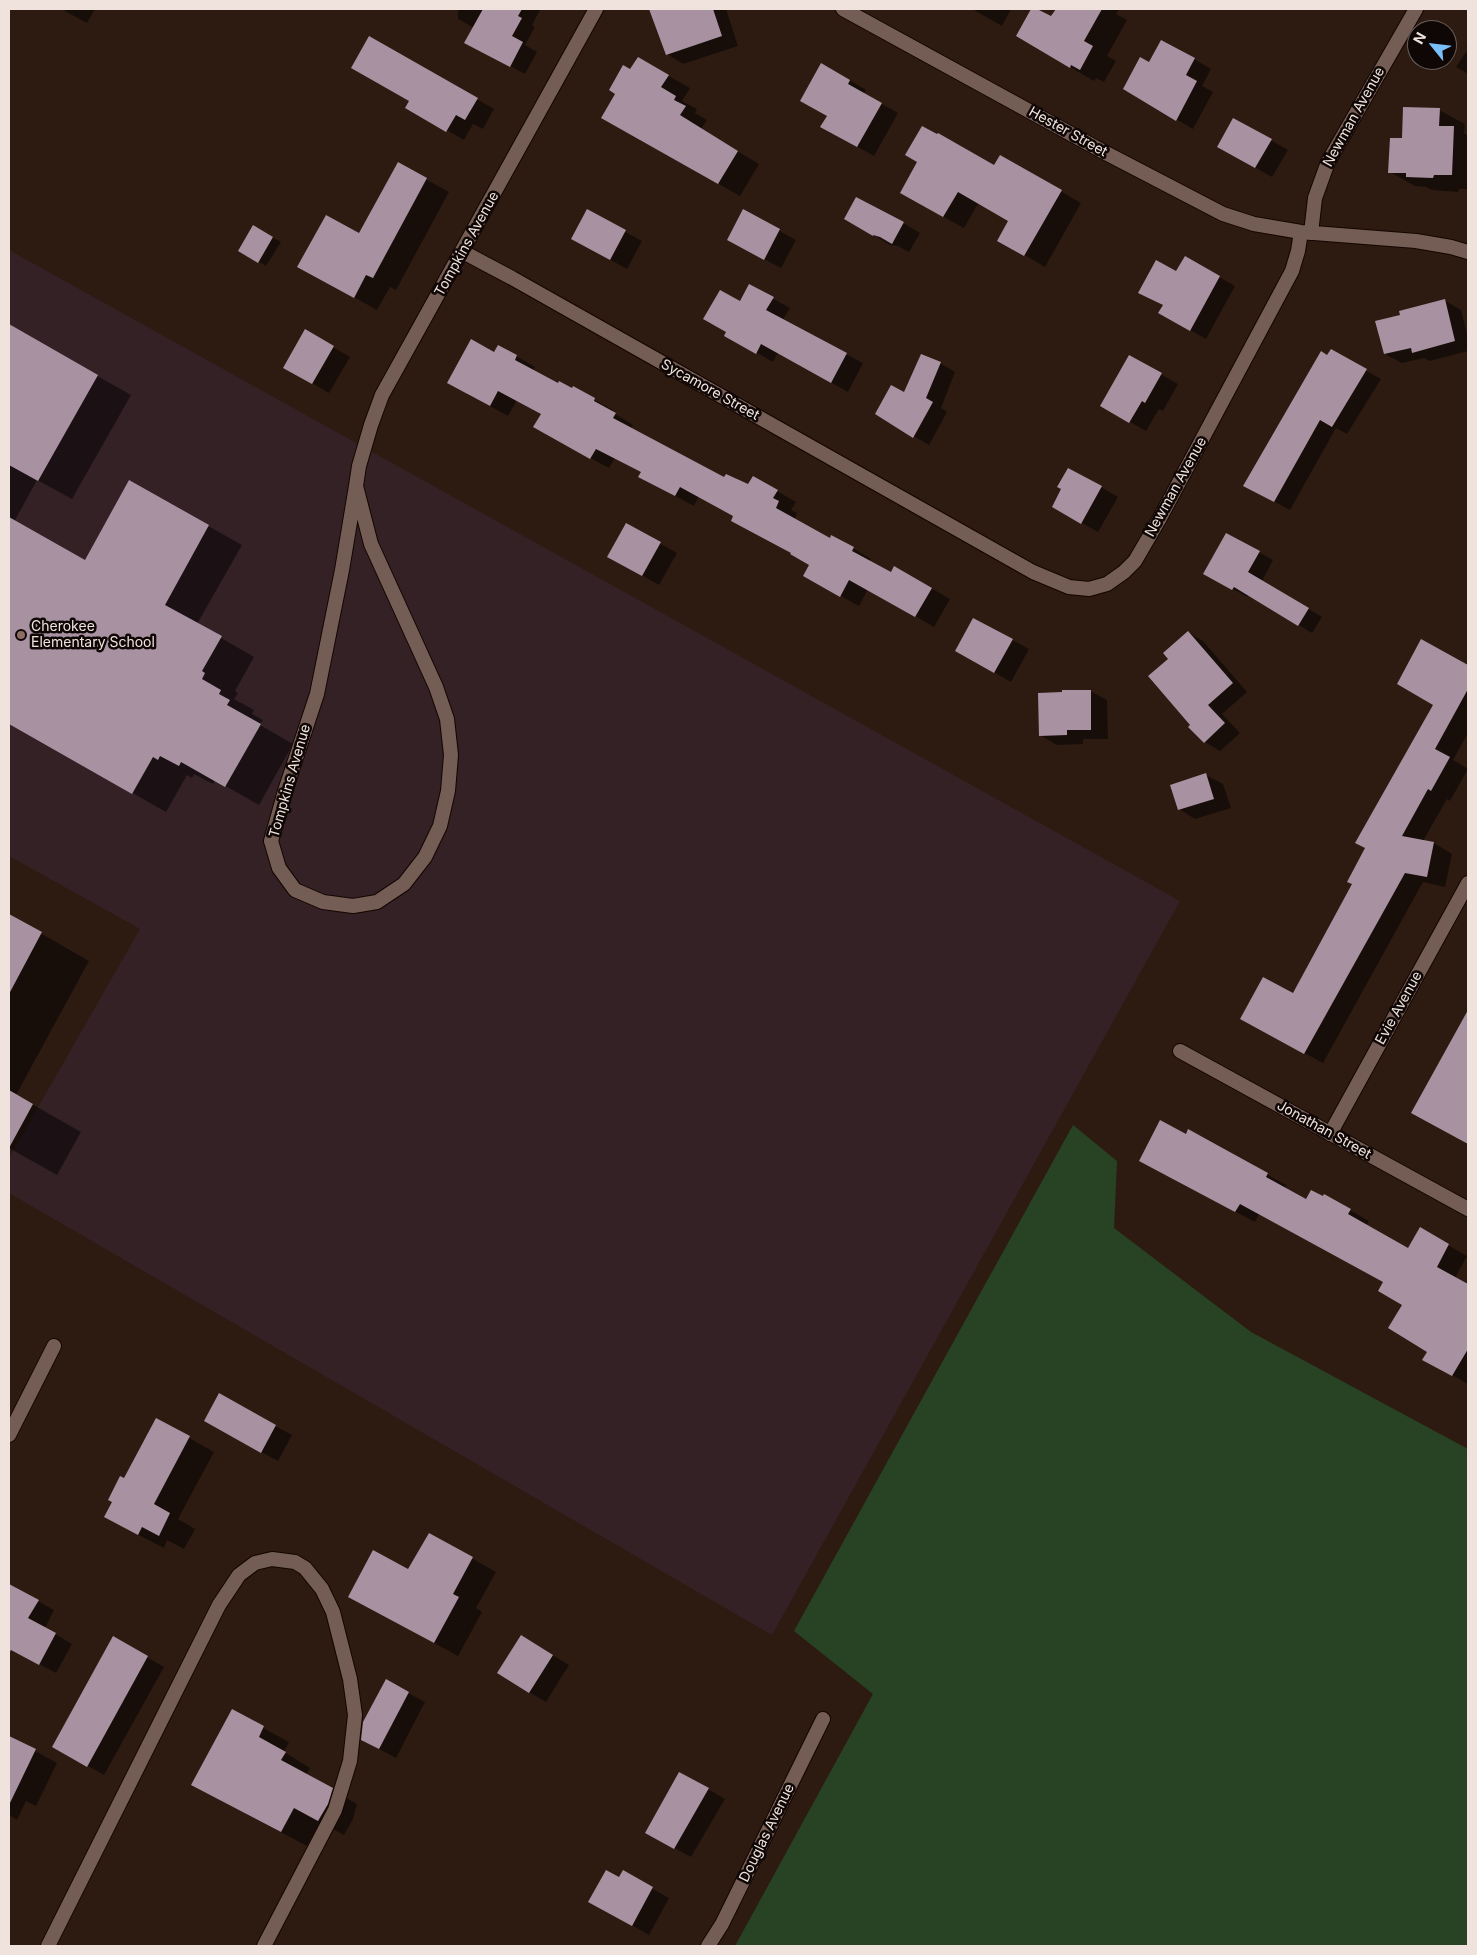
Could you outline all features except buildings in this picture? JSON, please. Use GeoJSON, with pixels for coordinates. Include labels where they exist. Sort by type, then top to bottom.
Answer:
{"type":"FeatureCollection","features":[{"type":"Feature","properties":{"kind":"street","name":"Tompkins Avenue"},"geometry":{"type":"LineString","coordinates":[[356,486],[371,544],[436,687],[447,718],[451,755],[448,791],[440,826],[424,857],[404,884],[377,902],[353,906],[323,902],[295,890],[279,868],[271,841],[317,694],[342,570],[359,466],[382,395],[463,252],[596,9]]}},
{"type":"Feature","properties":{"kind":"street","name":"Hester Street"},"geometry":{"type":"LineString","coordinates":[[843,9],[1102,151],[1223,214],[1254,224],[1306,232],[1416,241],[1468,252]]}},
{"type":"Feature","properties":{"kind":"street","name":"Newman Avenue"},"geometry":{"type":"LineString","coordinates":[[957,529],[1033,572],[1069,587],[1089,589],[1107,584],[1124,572],[1134,561],[1160,518],[1292,271],[1328,162],[1416,9]]}},
{"type":"Feature","properties":{"kind":"street","name":"Sycamore Street"},"geometry":{"type":"LineString","coordinates":[[463,252],[957,529]]}},
{"type":"Feature","properties":{"kind":"street","name":"Evie Avenue"},"geometry":{"type":"LineString","coordinates":[[1330,1134],[1468,883]]}},
{"type":"Feature","properties":{"kind":"street","name":"Jonathan Street"},"geometry":{"type":"LineString","coordinates":[[1180,1051],[1468,1209]]}},
{"type":"Feature","properties":{"kind":"street"},"geometry":{"type":"LineString","coordinates":[[9,1435],[54,1346]]}},
{"type":"Feature","properties":{"kind":"street"},"geometry":{"type":"LineString","coordinates":[[48,1946],[220,1605],[239,1575],[255,1563],[272,1559],[295,1562],[304,1568],[322,1589],[335,1622],[350,1679],[355,1715],[350,1761],[335,1810],[264,1946]]}},
{"type":"Feature","properties":{"kind":"street","name":"Douglas Avenue"},"geometry":{"type":"LineString","coordinates":[[708,1946],[722,1924],[823,1719]]}},
{"type":"Feature","properties":{"kind":"shaded area"},"geometry":{"type":"Polygon","coordinates":[[[9,250],[1180,901],[772,1635],[9,1193],[9,1158],[140,929],[9,856],[9,250]]]}},
{"type":"Feature","properties":{"kind":"green space"},"geometry":{"type":"Polygon","coordinates":[[[1073,1125],[1117,1161],[1114,1228],[1251,1332],[1468,1449],[1468,1946],[735,1946],[873,1694],[794,1631],[1073,1125]]]}},
{"type":"Feature","properties":{"kind":"place","name":"Cherokee Elementary School"},"geometry":{"type":"Point","coordinates":[21,635]}}]}
